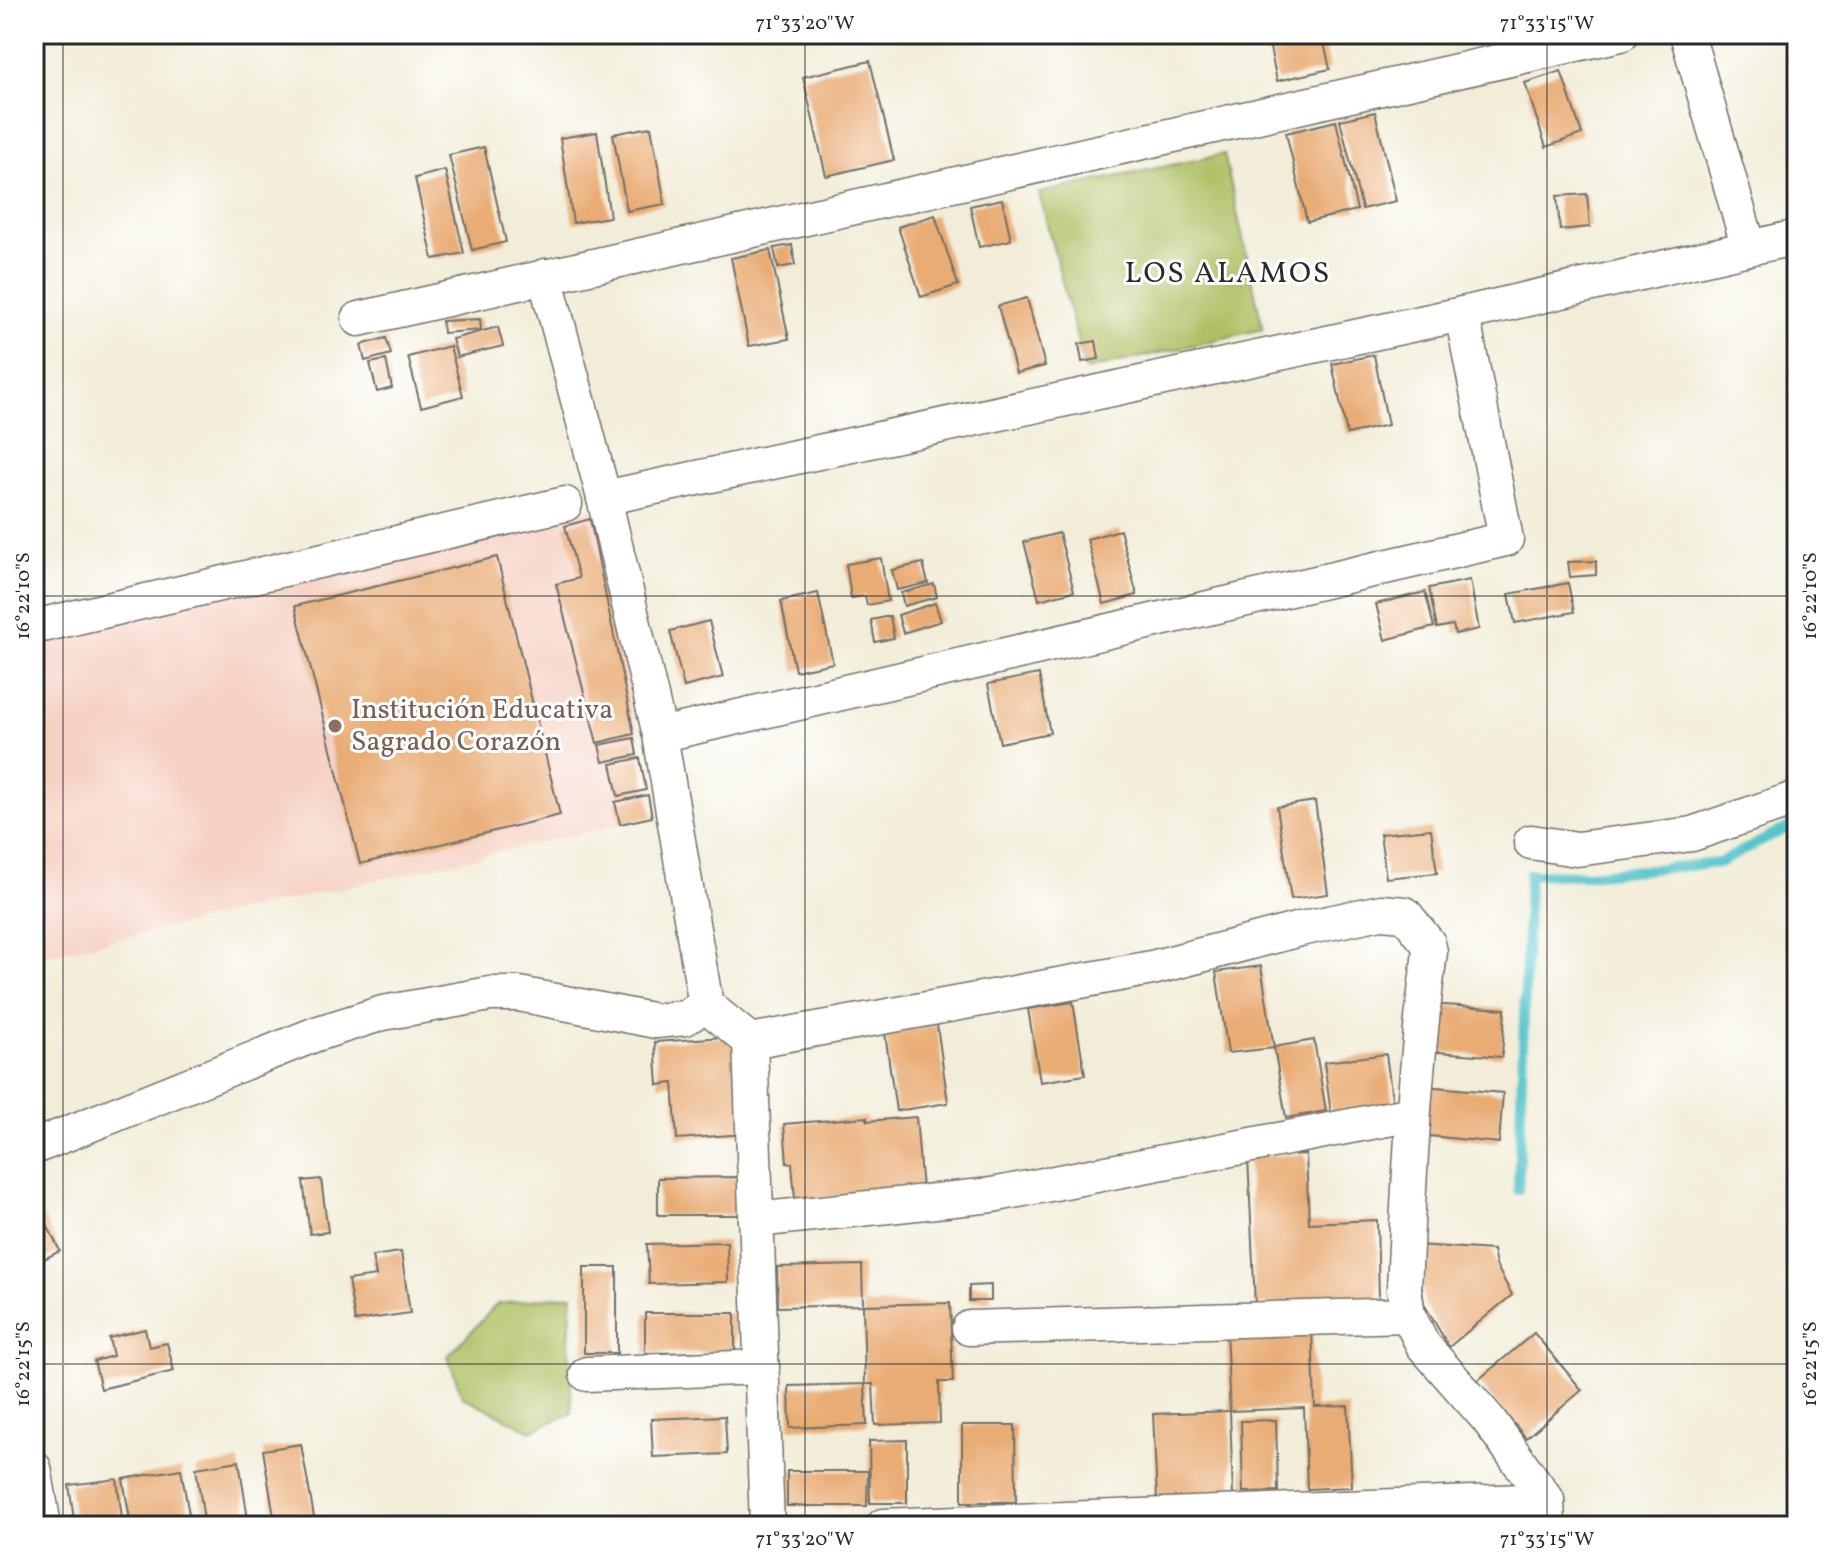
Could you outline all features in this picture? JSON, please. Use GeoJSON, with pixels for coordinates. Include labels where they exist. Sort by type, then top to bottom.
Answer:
{"type":"FeatureCollection","features":[{"type":"Feature","properties":{"kind":"street"},"geometry":{"type":"LineString","coordinates":[[359,319],[1621,34]]}},
{"type":"Feature","properties":{"kind":"street"},"geometry":{"type":"LineString","coordinates":[[1687,34],[1749,248]]}},
{"type":"Feature","properties":{"kind":"street"},"geometry":{"type":"LineString","coordinates":[[604,498],[1462,314],[1797,237]]}},
{"type":"Feature","properties":{"kind":"street"},"geometry":{"type":"LineString","coordinates":[[545,276],[604,498],[660,735],[706,1005],[750,1041],[767,1526]]}},
{"type":"Feature","properties":{"kind":"street"},"geometry":{"type":"LineString","coordinates":[[660,735],[1506,539],[1462,314]]}},
{"type":"Feature","properties":{"kind":"street"},"geometry":{"type":"LineString","coordinates":[[34,627],[565,504]]}},
{"type":"Feature","properties":{"kind":"street"},"geometry":{"type":"LineString","coordinates":[[1531,842],[1577,849],[1692,834],[1797,798]]}},
{"type":"Feature","properties":{"kind":"street"},"geometry":{"type":"LineString","coordinates":[[750,1041],[1152,968],[1300,929],[1381,912],[1405,914],[1428,943],[1430,952],[1418,1043],[1413,1114],[1404,1289],[1408,1315],[1423,1345],[1488,1419],[1547,1513]]}},
{"type":"Feature","properties":{"kind":"street"},"geometry":{"type":"LineString","coordinates":[[34,1147],[316,1034],[396,1010],[490,994],[519,994],[656,1021],[685,1018],[706,1005]]}},
{"type":"Feature","properties":{"kind":"street"},"geometry":{"type":"LineString","coordinates":[[756,1220],[1002,1194],[1413,1114]]}},
{"type":"Feature","properties":{"kind":"street"},"geometry":{"type":"LineString","coordinates":[[969,1328],[1408,1315]]}},
{"type":"Feature","properties":{"kind":"street"},"geometry":{"type":"LineString","coordinates":[[587,1374],[762,1367]]}},
{"type":"Feature","properties":{"kind":"street"},"geometry":{"type":"LineString","coordinates":[[34,1468],[44,1526]]}},
{"type":"Feature","properties":{"kind":"street"},"geometry":{"type":"LineString","coordinates":[[883,1526],[1547,1513]]}},
{"type":"Feature","properties":{"kind":"shaded area","name":"Institución Educativa Sagrado Corazón"},"geometry":{"type":"Polygon","coordinates":[[[594,508],[654,817],[34,958],[34,634],[594,508]]]}},
{"type":"Feature","properties":{"kind":"green space"},"geometry":{"type":"Polygon","coordinates":[[[1224,154],[1263,329],[1085,370],[1039,193],[1224,154]]]}},
{"type":"Feature","properties":{"kind":"green space"},"geometry":{"type":"Polygon","coordinates":[[[572,1295],[569,1340],[572,1413],[531,1431],[462,1396],[448,1356],[497,1304],[572,1295]]]}},
{"type":"Feature","properties":{"kind":"building"},"geometry":{"type":"Polygon","coordinates":[[[1267,34],[1322,34],[1330,69],[1277,81],[1267,34]]]}},
{"type":"Feature","properties":{"kind":"building"},"geometry":{"type":"Polygon","coordinates":[[[870,61],[894,160],[826,176],[803,77],[870,61]]]}},
{"type":"Feature","properties":{"kind":"building"},"geometry":{"type":"Polygon","coordinates":[[[1561,71],[1582,134],[1546,147],[1525,83],[1561,71]]]}},
{"type":"Feature","properties":{"kind":"building"},"geometry":{"type":"Polygon","coordinates":[[[1375,112],[1396,201],[1362,209],[1340,120],[1375,112]]]}},
{"type":"Feature","properties":{"kind":"building"},"geometry":{"type":"Polygon","coordinates":[[[1336,121],[1357,210],[1307,222],[1286,133],[1336,121]]]}},
{"type":"Feature","properties":{"kind":"building"},"geometry":{"type":"Polygon","coordinates":[[[651,127],[665,204],[627,211],[613,134],[651,127]]]}},
{"type":"Feature","properties":{"kind":"building"},"geometry":{"type":"Polygon","coordinates":[[[597,132],[610,217],[573,223],[560,138],[597,132]]]}},
{"type":"Feature","properties":{"kind":"building"},"geometry":{"type":"Polygon","coordinates":[[[484,147],[506,242],[472,250],[449,155],[484,147]]]}},
{"type":"Feature","properties":{"kind":"building"},"geometry":{"type":"Polygon","coordinates":[[[445,170],[464,253],[433,259],[415,178],[445,170]]]}},
{"type":"Feature","properties":{"kind":"building"},"geometry":{"type":"Polygon","coordinates":[[[1587,194],[1590,227],[1560,230],[1557,196],[1587,194]]]}},
{"type":"Feature","properties":{"kind":"building"},"geometry":{"type":"Polygon","coordinates":[[[1002,199],[1011,240],[979,247],[970,206],[1002,199]]]}},
{"type":"Feature","properties":{"kind":"building"},"geometry":{"type":"Polygon","coordinates":[[[935,215],[958,285],[921,297],[898,227],[935,215]]]}},
{"type":"Feature","properties":{"kind":"building"},"geometry":{"type":"Polygon","coordinates":[[[792,245],[795,265],[778,268],[774,248],[792,245]]]}},
{"type":"Feature","properties":{"kind":"building"},"geometry":{"type":"Polygon","coordinates":[[[770,250],[789,339],[749,346],[731,258],[770,250]]]}},
{"type":"Feature","properties":{"kind":"building"},"geometry":{"type":"Polygon","coordinates":[[[1027,298],[1045,366],[1016,373],[998,306],[1027,298]]]}},
{"type":"Feature","properties":{"kind":"building"},"geometry":{"type":"Polygon","coordinates":[[[480,319],[481,330],[443,333],[442,321],[480,319]]]}},
{"type":"Feature","properties":{"kind":"building"},"geometry":{"type":"Polygon","coordinates":[[[498,327],[503,346],[457,357],[452,339],[498,327]]]}},
{"type":"Feature","properties":{"kind":"building"},"geometry":{"type":"Polygon","coordinates":[[[386,338],[391,354],[365,361],[361,345],[386,338]]]}},
{"type":"Feature","properties":{"kind":"building"},"geometry":{"type":"Polygon","coordinates":[[[1096,341],[1099,359],[1082,362],[1079,344],[1096,341]]]}},
{"type":"Feature","properties":{"kind":"building"},"geometry":{"type":"Polygon","coordinates":[[[450,346],[463,396],[421,407],[408,357],[450,346]]]}},
{"type":"Feature","properties":{"kind":"building"},"geometry":{"type":"Polygon","coordinates":[[[1374,355],[1388,425],[1347,434],[1332,364],[1374,355]]]}},
{"type":"Feature","properties":{"kind":"building"},"geometry":{"type":"Polygon","coordinates":[[[386,360],[392,388],[377,392],[370,363],[386,360]]]}},
{"type":"Feature","properties":{"kind":"building"},"geometry":{"type":"Polygon","coordinates":[[[590,519],[634,734],[597,743],[556,584],[579,578],[565,526],[590,519]]]}},
{"type":"Feature","properties":{"kind":"building"},"geometry":{"type":"Polygon","coordinates":[[[1120,530],[1137,595],[1104,604],[1087,539],[1120,530]]]}},
{"type":"Feature","properties":{"kind":"building"},"geometry":{"type":"Polygon","coordinates":[[[1059,533],[1074,591],[1039,600],[1024,542],[1059,533]]]}},
{"type":"Feature","properties":{"kind":"building"},"geometry":{"type":"Polygon","coordinates":[[[497,557],[560,815],[360,864],[295,606],[497,557]]]}},
{"type":"Feature","properties":{"kind":"building"},"geometry":{"type":"Polygon","coordinates":[[[881,558],[888,601],[867,605],[865,596],[851,598],[846,564],[881,558]]]}},
{"type":"Feature","properties":{"kind":"building"},"geometry":{"type":"Polygon","coordinates":[[[1596,561],[1596,575],[1570,577],[1568,562],[1596,561]]]}},
{"type":"Feature","properties":{"kind":"building"},"geometry":{"type":"Polygon","coordinates":[[[923,563],[928,583],[897,590],[892,570],[923,563]]]}},
{"type":"Feature","properties":{"kind":"building"},"geometry":{"type":"Polygon","coordinates":[[[1470,580],[1479,629],[1455,634],[1453,625],[1437,628],[1429,588],[1470,580]]]}},
{"type":"Feature","properties":{"kind":"building"},"geometry":{"type":"Polygon","coordinates":[[[1568,583],[1574,612],[1515,623],[1509,594],[1568,583]]]}},
{"type":"Feature","properties":{"kind":"building"},"geometry":{"type":"Polygon","coordinates":[[[934,584],[937,597],[904,606],[901,593],[934,584]]]}},
{"type":"Feature","properties":{"kind":"building"},"geometry":{"type":"Polygon","coordinates":[[[1425,592],[1434,627],[1385,640],[1376,604],[1425,592]]]}},
{"type":"Feature","properties":{"kind":"building"},"geometry":{"type":"Polygon","coordinates":[[[818,593],[833,663],[795,671],[781,601],[818,593]]]}},
{"type":"Feature","properties":{"kind":"building"},"geometry":{"type":"Polygon","coordinates":[[[935,603],[941,621],[903,633],[898,615],[935,603]]]}},
{"type":"Feature","properties":{"kind":"building"},"geometry":{"type":"Polygon","coordinates":[[[890,616],[894,638],[875,642],[871,620],[890,616]]]}},
{"type":"Feature","properties":{"kind":"building"},"geometry":{"type":"Polygon","coordinates":[[[709,621],[723,677],[684,687],[670,631],[709,621]]]}},
{"type":"Feature","properties":{"kind":"building"},"geometry":{"type":"Polygon","coordinates":[[[1039,674],[1050,733],[1000,743],[988,684],[1039,674]]]}},
{"type":"Feature","properties":{"kind":"building"},"geometry":{"type":"Polygon","coordinates":[[[634,738],[637,755],[603,762],[599,745],[634,738]]]}},
{"type":"Feature","properties":{"kind":"building"},"geometry":{"type":"Polygon","coordinates":[[[640,758],[646,790],[618,796],[611,764],[640,758]]]}},
{"type":"Feature","properties":{"kind":"building"},"geometry":{"type":"Polygon","coordinates":[[[648,795],[652,817],[620,824],[615,802],[648,795]]]}},
{"type":"Feature","properties":{"kind":"building"},"geometry":{"type":"Polygon","coordinates":[[[1315,801],[1328,894],[1291,899],[1277,807],[1315,801]]]}},
{"type":"Feature","properties":{"kind":"building"},"geometry":{"type":"Polygon","coordinates":[[[1431,829],[1437,873],[1386,878],[1380,834],[1431,829]]]}},
{"type":"Feature","properties":{"kind":"building"},"geometry":{"type":"Polygon","coordinates":[[[1261,966],[1274,1048],[1228,1053],[1216,972],[1261,966]]]}},
{"type":"Feature","properties":{"kind":"building"},"geometry":{"type":"Polygon","coordinates":[[[1073,1002],[1085,1075],[1040,1082],[1028,1009],[1073,1002]]]}},
{"type":"Feature","properties":{"kind":"building"},"geometry":{"type":"Polygon","coordinates":[[[1428,1004],[1505,1009],[1502,1057],[1425,1051],[1428,1004]]]}},
{"type":"Feature","properties":{"kind":"building"},"geometry":{"type":"Polygon","coordinates":[[[937,1025],[948,1103],[896,1111],[885,1033],[937,1025]]]}},
{"type":"Feature","properties":{"kind":"building"},"geometry":{"type":"Polygon","coordinates":[[[738,1036],[745,1134],[677,1139],[673,1083],[658,1085],[655,1042],[738,1036]]]}},
{"type":"Feature","properties":{"kind":"building"},"geometry":{"type":"Polygon","coordinates":[[[1314,1040],[1326,1111],[1286,1118],[1274,1047],[1314,1040]]]}},
{"type":"Feature","properties":{"kind":"building"},"geometry":{"type":"Polygon","coordinates":[[[1386,1054],[1393,1106],[1331,1114],[1324,1062],[1386,1054]]]}},
{"type":"Feature","properties":{"kind":"building"},"geometry":{"type":"Polygon","coordinates":[[[1424,1086],[1503,1093],[1499,1143],[1420,1135],[1424,1086]]]}},
{"type":"Feature","properties":{"kind":"building"},"geometry":{"type":"Polygon","coordinates":[[[867,1117],[867,1121],[916,1117],[922,1190],[795,1200],[792,1163],[787,1163],[784,1124],[867,1117]]]}},
{"type":"Feature","properties":{"kind":"building"},"geometry":{"type":"Polygon","coordinates":[[[1306,1154],[1309,1223],[1377,1220],[1379,1299],[1255,1305],[1248,1157],[1306,1154]]]}},
{"type":"Feature","properties":{"kind":"building"},"geometry":{"type":"Polygon","coordinates":[[[740,1177],[740,1215],[658,1215],[658,1178],[740,1177]]]}},
{"type":"Feature","properties":{"kind":"building"},"geometry":{"type":"Polygon","coordinates":[[[321,1179],[328,1232],[310,1234],[303,1181],[321,1179]]]}},
{"type":"Feature","properties":{"kind":"building"},"geometry":{"type":"Polygon","coordinates":[[[34,1198],[60,1251],[36,1263],[34,1258],[34,1198]]]}},
{"type":"Feature","properties":{"kind":"building"},"geometry":{"type":"Polygon","coordinates":[[[727,1242],[728,1282],[649,1284],[647,1244],[727,1242]]]}},
{"type":"Feature","properties":{"kind":"building"},"geometry":{"type":"Polygon","coordinates":[[[1416,1245],[1493,1250],[1496,1265],[1512,1295],[1449,1347],[1424,1304],[1416,1245]]]}},
{"type":"Feature","properties":{"kind":"building"},"geometry":{"type":"Polygon","coordinates":[[[401,1252],[410,1313],[355,1321],[348,1280],[376,1276],[372,1256],[401,1252]]]}},
{"type":"Feature","properties":{"kind":"building"},"geometry":{"type":"Polygon","coordinates":[[[862,1265],[863,1305],[778,1307],[777,1267],[862,1265]]]}},
{"type":"Feature","properties":{"kind":"building"},"geometry":{"type":"Polygon","coordinates":[[[584,1267],[617,1267],[617,1353],[584,1353],[584,1267]]]}},
{"type":"Feature","properties":{"kind":"building"},"geometry":{"type":"Polygon","coordinates":[[[991,1285],[991,1301],[969,1301],[969,1286],[991,1285]]]}},
{"type":"Feature","properties":{"kind":"building"},"geometry":{"type":"Polygon","coordinates":[[[950,1303],[953,1382],[939,1382],[940,1423],[875,1425],[873,1384],[865,1384],[863,1305],[950,1303]]]}},
{"type":"Feature","properties":{"kind":"building"},"geometry":{"type":"Polygon","coordinates":[[[645,1313],[735,1313],[735,1352],[645,1353],[645,1313]]]}},
{"type":"Feature","properties":{"kind":"building"},"geometry":{"type":"Polygon","coordinates":[[[1312,1327],[1315,1407],[1348,1406],[1352,1487],[1307,1489],[1304,1408],[1230,1411],[1226,1330],[1312,1327]]]}},
{"type":"Feature","properties":{"kind":"building"},"geometry":{"type":"Polygon","coordinates":[[[145,1329],[149,1347],[167,1343],[174,1371],[101,1389],[94,1361],[113,1356],[109,1338],[145,1329]]]}},
{"type":"Feature","properties":{"kind":"building"},"geometry":{"type":"Polygon","coordinates":[[[1534,1333],[1582,1390],[1526,1438],[1477,1381],[1534,1333]]]}},
{"type":"Feature","properties":{"kind":"building"},"geometry":{"type":"Polygon","coordinates":[[[865,1384],[867,1425],[790,1428],[789,1386],[865,1384]]]}},
{"type":"Feature","properties":{"kind":"building"},"geometry":{"type":"Polygon","coordinates":[[[1230,1411],[1233,1496],[1157,1500],[1153,1414],[1230,1411]]]}},
{"type":"Feature","properties":{"kind":"building"},"geometry":{"type":"Polygon","coordinates":[[[725,1416],[727,1454],[653,1457],[651,1419],[725,1416]]]}},
{"type":"Feature","properties":{"kind":"building"},"geometry":{"type":"Polygon","coordinates":[[[1276,1420],[1278,1491],[1243,1492],[1241,1421],[1276,1420]]]}},
{"type":"Feature","properties":{"kind":"building"},"geometry":{"type":"Polygon","coordinates":[[[962,1425],[1015,1425],[1016,1502],[962,1502],[962,1425]]]}},
{"type":"Feature","properties":{"kind":"building"},"geometry":{"type":"Polygon","coordinates":[[[907,1440],[907,1503],[870,1503],[869,1441],[907,1440]]]}},
{"type":"Feature","properties":{"kind":"building"},"geometry":{"type":"Polygon","coordinates":[[[301,1444],[314,1517],[275,1523],[263,1450],[301,1444]]]}},
{"type":"Feature","properties":{"kind":"building"},"geometry":{"type":"Polygon","coordinates":[[[239,1461],[249,1526],[205,1526],[196,1468],[239,1461]]]}},
{"type":"Feature","properties":{"kind":"building"},"geometry":{"type":"Polygon","coordinates":[[[181,1469],[191,1526],[131,1526],[123,1479],[181,1469]]]}},
{"type":"Feature","properties":{"kind":"building"},"geometry":{"type":"Polygon","coordinates":[[[787,1471],[868,1471],[867,1506],[787,1506],[787,1471]]]}},
{"type":"Feature","properties":{"kind":"building"},"geometry":{"type":"Polygon","coordinates":[[[117,1479],[123,1526],[75,1526],[69,1485],[117,1479]]]}},
{"type":"Feature","properties":{"kind":"waterway"},"geometry":{"type":"LineString","coordinates":[[1518,1190],[1529,874],[1586,875],[1719,863],[1797,823]]}},
{"type":"Feature","properties":{"kind":"place","name":"Institución Educativa Sagrado Corazón"},"geometry":{"type":"Point","coordinates":[335,726]}},
{"type":"Feature","properties":{"kind":"district","name":"LOS ALAMOS"},"geometry":{"type":"Point","coordinates":[1228,274]}}]}
